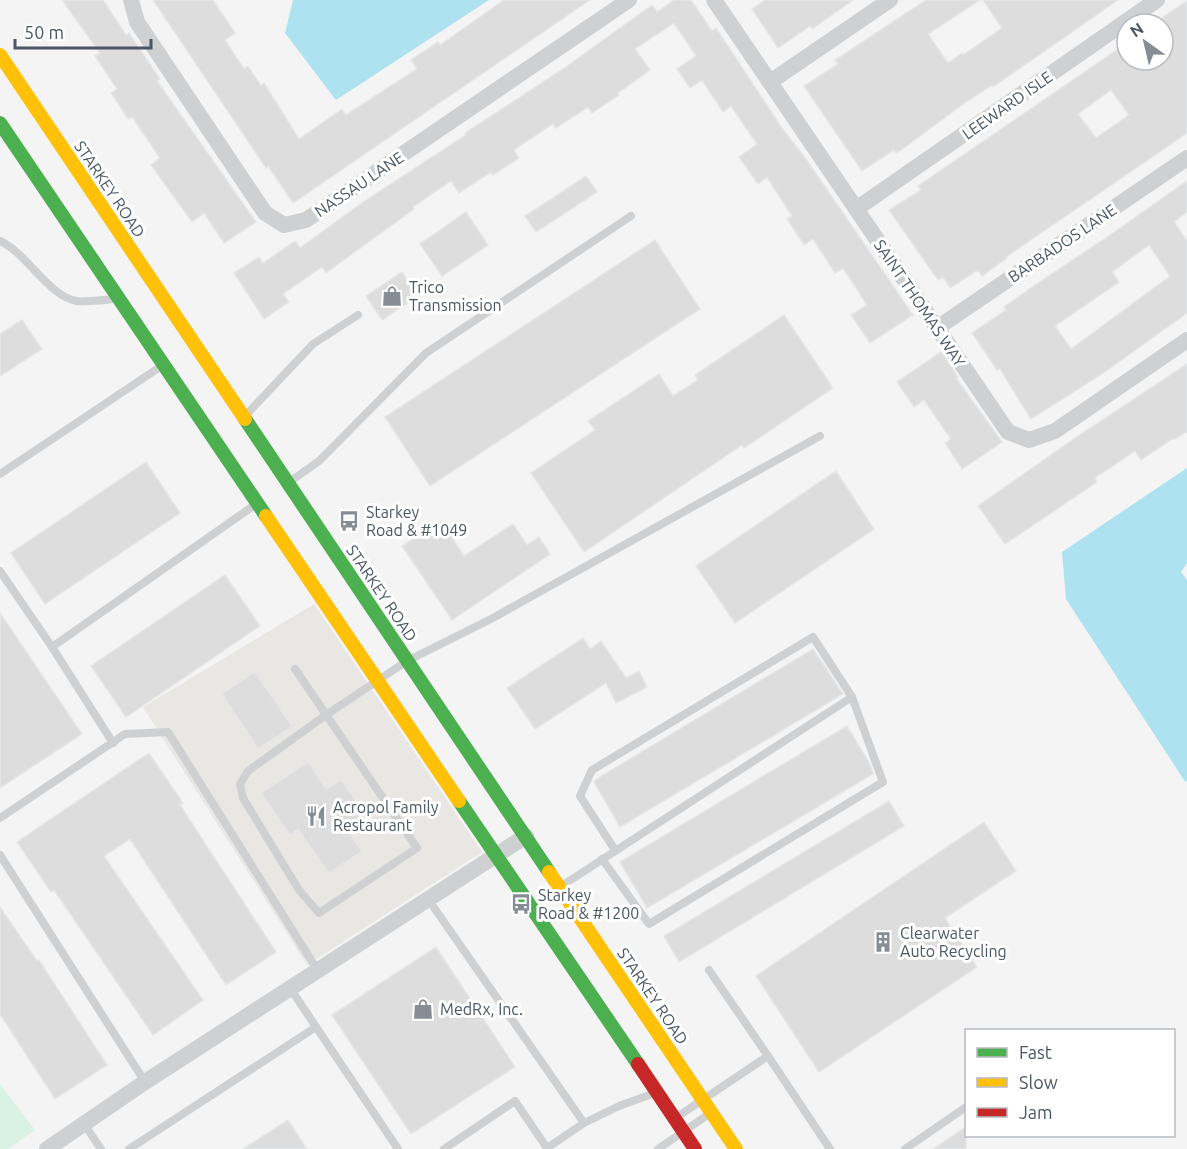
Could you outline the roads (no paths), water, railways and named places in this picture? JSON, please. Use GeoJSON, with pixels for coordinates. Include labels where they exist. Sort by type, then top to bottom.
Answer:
{"type":"FeatureCollection","features":[{"type":"Feature","properties":{"kind":"main road","name":"STARKEY ROAD"},"geometry":{"type":"LineString","coordinates":[[0,55],[736,1149]]}},
{"type":"Feature","properties":{"kind":"main road"},"geometry":{"type":"LineString","coordinates":[[0,123],[8,142],[164,365],[695,1149]]}},
{"type":"Feature","properties":{"kind":"street","name":"NASSAU LANE"},"geometry":{"type":"LineString","coordinates":[[131,0],[137,22],[265,213],[284,225],[306,220],[629,0]]}},
{"type":"Feature","properties":{"kind":"street","name":"SAINT THOMAS WAY"},"geometry":{"type":"LineString","coordinates":[[714,0],[1008,432],[1029,440],[1055,431],[1187,340]]}},
{"type":"Feature","properties":{"kind":"street"},"geometry":{"type":"LineString","coordinates":[[770,82],[890,0]]}},
{"type":"Feature","properties":{"kind":"street","name":"LEEWARD ISLE"},"geometry":{"type":"LineString","coordinates":[[856,209],[1157,0]]}},
{"type":"Feature","properties":{"kind":"street","name":"BARBADOS LANE"},"geometry":{"type":"LineString","coordinates":[[937,328],[1187,158]]}},
{"type":"Feature","properties":{"kind":"street"},"geometry":{"type":"LineString","coordinates":[[47,1149],[145,1082],[526,836]]}},
{"type":"Feature","properties":{"kind":"lane"},"geometry":{"type":"LineString","coordinates":[[288,483],[319,461],[426,353],[631,216]]}},
{"type":"Feature","properties":{"kind":"lane"},"geometry":{"type":"LineString","coordinates":[[0,241],[12,246],[51,286],[75,300],[118,298]]}},
{"type":"Feature","properties":{"kind":"lane"},"geometry":{"type":"LineString","coordinates":[[244,417],[313,344],[358,315]]}},
{"type":"Feature","properties":{"kind":"lane"},"geometry":{"type":"LineString","coordinates":[[0,474],[164,365]]}},
{"type":"Feature","properties":{"kind":"lane"},"geometry":{"type":"LineString","coordinates":[[295,669],[326,715],[417,848],[319,913],[299,890],[241,792],[240,784],[248,771],[326,715],[407,660],[491,619],[820,436]]}},
{"type":"Feature","properties":{"kind":"lane"},"geometry":{"type":"LineString","coordinates":[[52,647],[257,503]]}},
{"type":"Feature","properties":{"kind":"lane"},"geometry":{"type":"LineString","coordinates":[[0,571],[113,743]]}},
{"type":"Feature","properties":{"kind":"lane"},"geometry":{"type":"LineString","coordinates":[[602,859],[649,924],[883,782],[852,697],[813,637],[592,770],[580,796],[615,850]]}},
{"type":"Feature","properties":{"kind":"lane"},"geometry":{"type":"LineString","coordinates":[[560,887],[852,697]]}},
{"type":"Feature","properties":{"kind":"lane"},"geometry":{"type":"LineString","coordinates":[[0,818],[125,734],[168,732],[318,971]]}},
{"type":"Feature","properties":{"kind":"lane"},"geometry":{"type":"LineString","coordinates":[[0,855],[145,1082]]}},
{"type":"Feature","properties":{"kind":"lane"},"geometry":{"type":"LineString","coordinates":[[428,899],[584,1123]]}},
{"type":"Feature","properties":{"kind":"lane"},"geometry":{"type":"LineString","coordinates":[[709,970],[830,1149]]}},
{"type":"Feature","properties":{"kind":"lane"},"geometry":{"type":"LineString","coordinates":[[290,988],[398,1149]]}},
{"type":"Feature","properties":{"kind":"lane"},"geometry":{"type":"LineString","coordinates":[[129,1149],[316,1027]]}},
{"type":"Feature","properties":{"kind":"lane"},"geometry":{"type":"LineString","coordinates":[[674,1119],[768,1056]]}},
{"type":"Feature","properties":{"kind":"lane"},"geometry":{"type":"LineString","coordinates":[[444,1149],[515,1101],[547,1148],[584,1123],[619,1106],[657,1093]]}},
{"type":"Feature","properties":{"kind":"lane"},"geometry":{"type":"LineString","coordinates":[[905,1149],[965,1108]]}},
{"type":"Feature","properties":{"kind":"lane"},"geometry":{"type":"LineString","coordinates":[[658,1149],[711,1112]]}},
{"type":"Feature","properties":{"kind":"lane"},"geometry":{"type":"LineString","coordinates":[[84,1124],[101,1149]]}},
{"type":"Feature","properties":{"kind":"water"},"geometry":{"type":"Polygon","coordinates":[[[293,0],[489,0],[336,100],[285,33],[293,0]]]}},
{"type":"Feature","properties":{"kind":"water"},"geometry":{"type":"Polygon","coordinates":[[[1187,468],[1187,563],[1181,572],[1187,580],[1187,782],[1066,599],[1062,552],[1187,468]]]}},
{"type":"Feature","properties":{"kind":"place","name":"Trico Transmission"},"geometry":{"type":"Point","coordinates":[392,296]}},
{"type":"Feature","properties":{"kind":"place","name":"Starkey Road & #1049"},"geometry":{"type":"Point","coordinates":[349,521]}},
{"type":"Feature","properties":{"kind":"place","name":"Acropol Family Restaurant"},"geometry":{"type":"Point","coordinates":[316,816]}},
{"type":"Feature","properties":{"kind":"place","name":"Starkey Road & #1200"},"geometry":{"type":"Point","coordinates":[521,904]}},
{"type":"Feature","properties":{"kind":"place","name":"Clearwater Auto Recycling"},"geometry":{"type":"Point","coordinates":[883,942]}},
{"type":"Feature","properties":{"kind":"place","name":"MedRx, Inc."},"geometry":{"type":"Point","coordinates":[423,1009]}}]}
